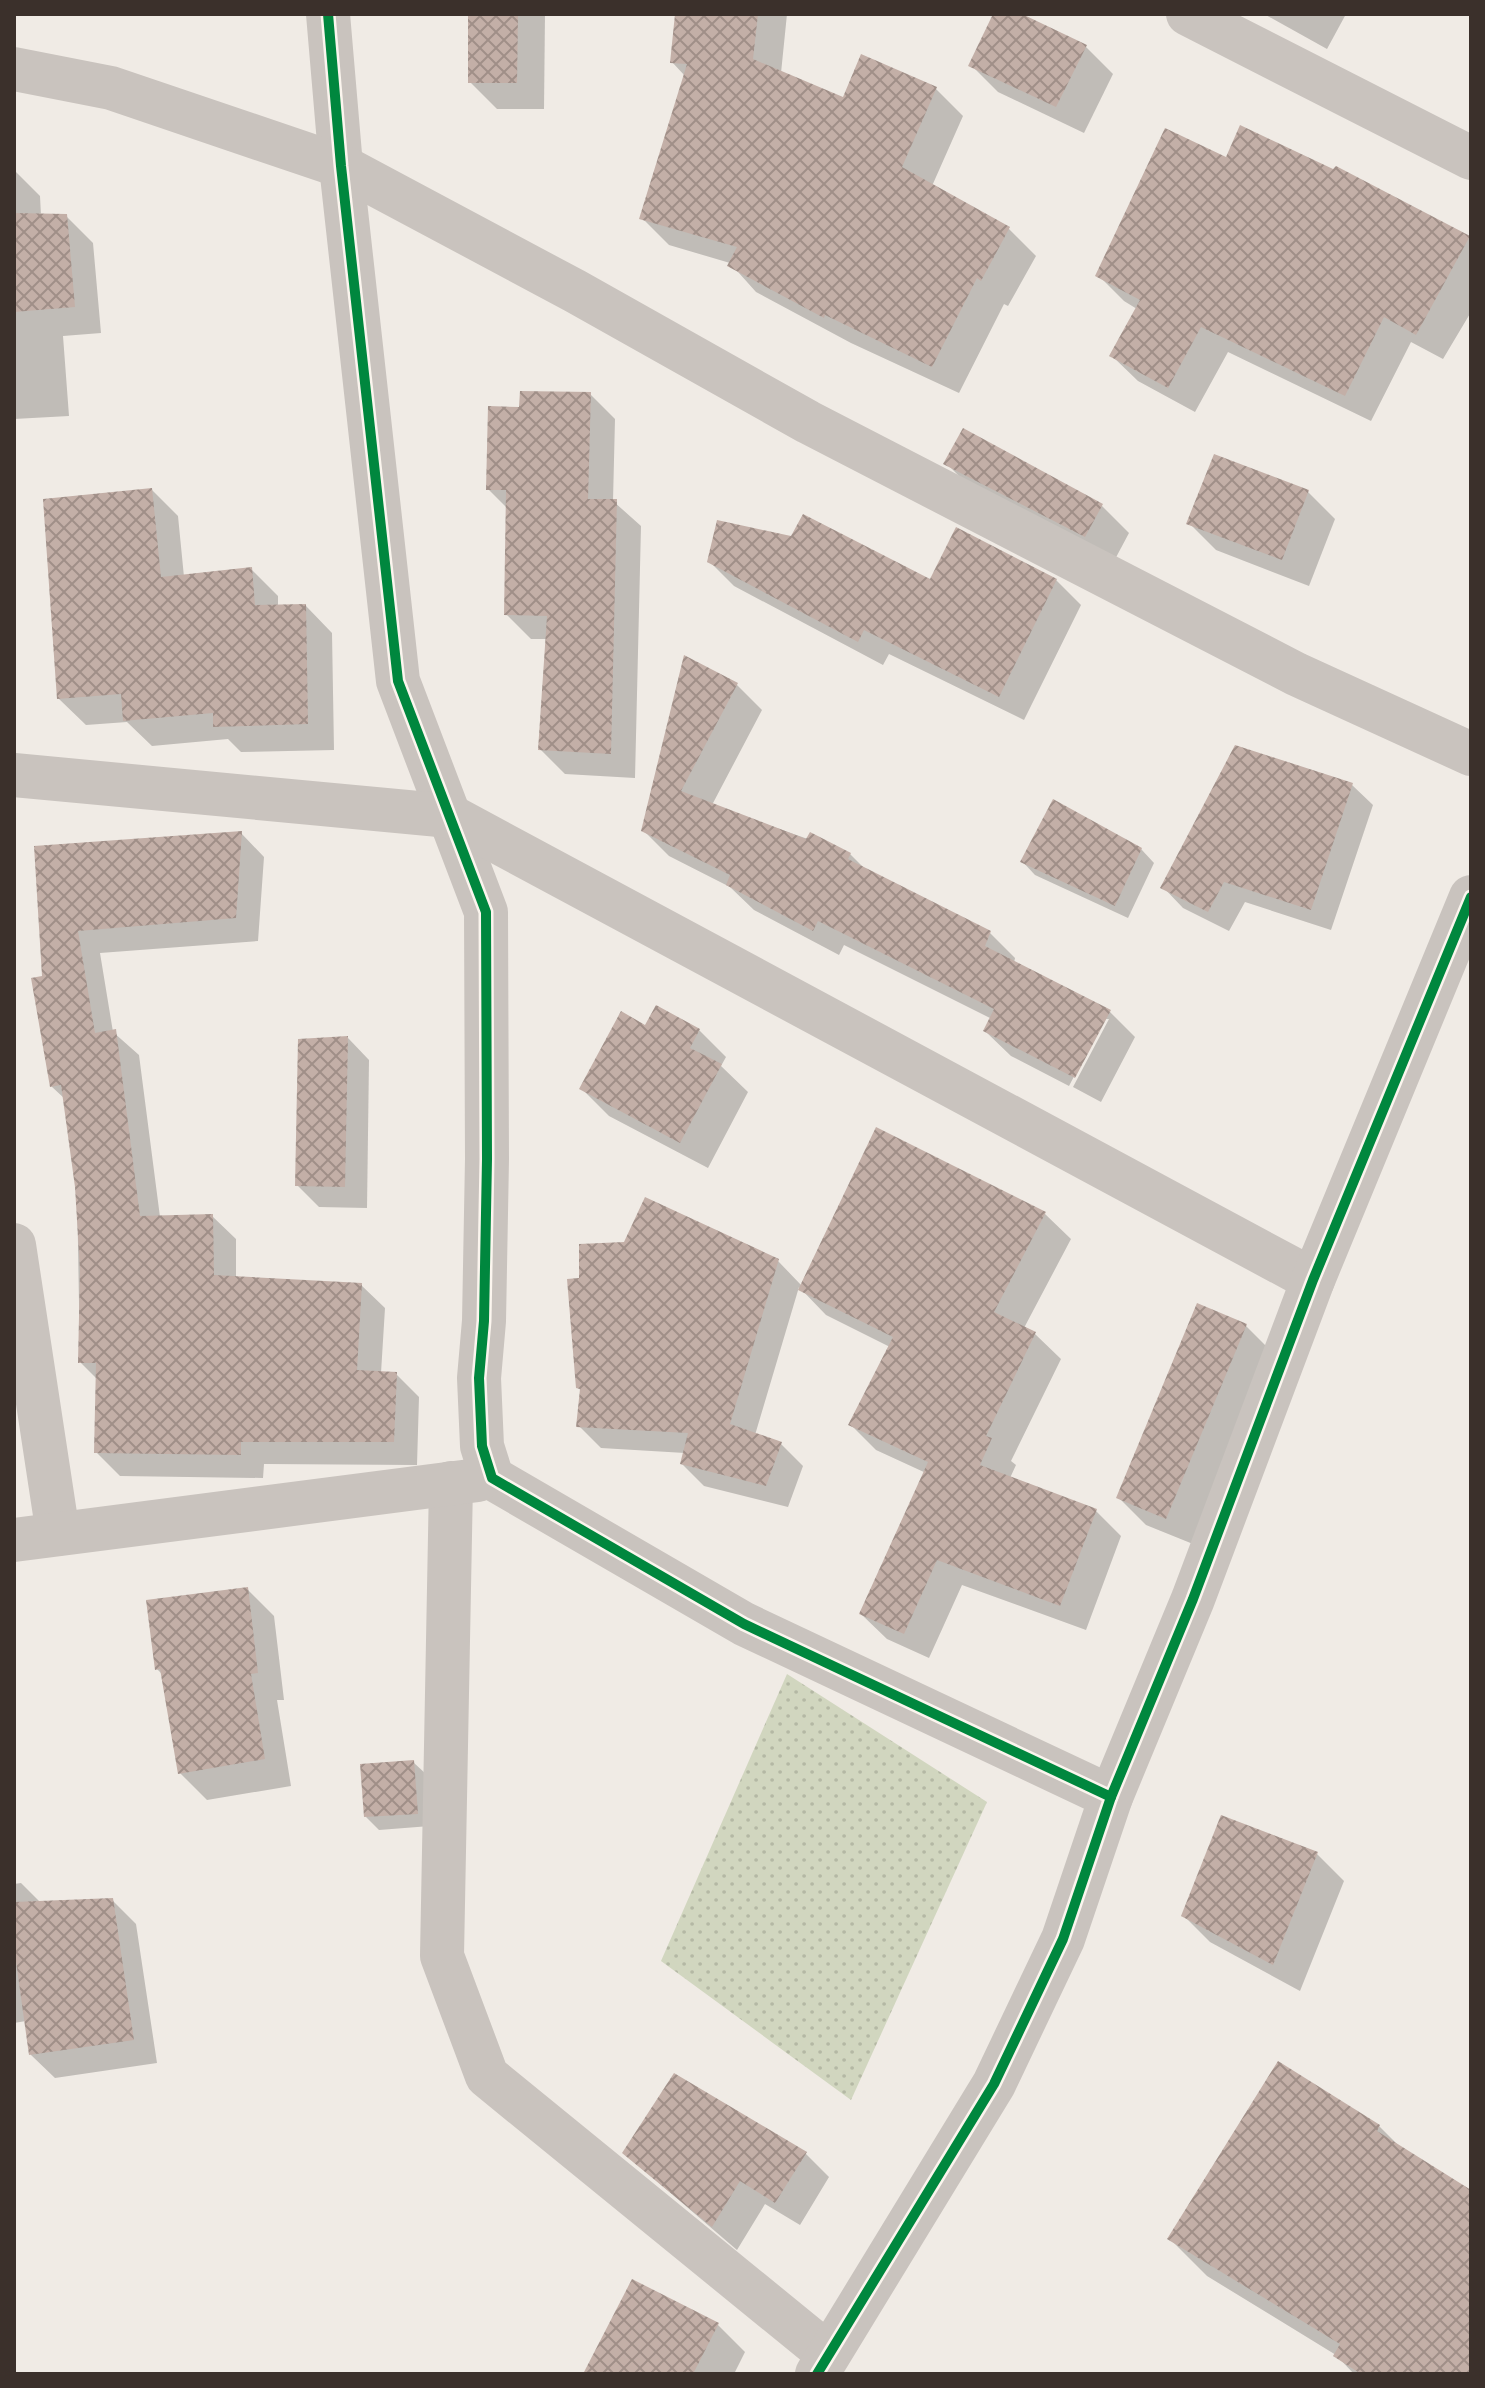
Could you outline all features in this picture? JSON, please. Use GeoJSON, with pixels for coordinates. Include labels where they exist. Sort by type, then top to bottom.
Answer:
{"type":"FeatureCollection","features":[{"type":"Feature","properties":{"kind":"street"},"geometry":{"type":"LineString","coordinates":[[328,14],[341,166],[398,681],[486,912],[487,1159],[484,1321],[479,1378],[482,1446],[472,1480],[442,1956],[487,2076],[822,2364],[994,2084],[1063,1939],[1111,1797],[1193,1599],[1313,1280],[1471,897]]}},
{"type":"Feature","properties":{"kind":"street"},"geometry":{"type":"LineString","coordinates":[[1188,14],[1471,158]]}},
{"type":"Feature","properties":{"kind":"street"},"geometry":{"type":"LineString","coordinates":[[14,69],[111,88],[341,166],[822,429],[1296,674],[1471,754]]}},
{"type":"Feature","properties":{"kind":"street"},"geometry":{"type":"LineString","coordinates":[[14,775],[450,816],[1313,1280]]}},
{"type":"Feature","properties":{"kind":"street"},"geometry":{"type":"LineString","coordinates":[[14,1245],[58,1534]]}},
{"type":"Feature","properties":{"kind":"street"},"geometry":{"type":"LineString","coordinates":[[14,1540],[472,1480],[744,1624],[1111,1797]]}},
{"type":"Feature","properties":{"kind":"green space"},"geometry":{"type":"Polygon","coordinates":[[[787,1674],[987,1802],[851,2100],[661,1961],[787,1674]]]}},
{"type":"Feature","properties":{"kind":"building"},"geometry":{"type":"Polygon","coordinates":[[[468,14],[518,14],[517,83],[468,83],[468,14]]]}},
{"type":"Feature","properties":{"kind":"building"},"geometry":{"type":"Polygon","coordinates":[[[675,14],[758,14],[753,59],[843,97],[861,54],[937,87],[902,167],[1010,227],[981,281],[977,278],[932,367],[825,315],[824,318],[727,266],[737,247],[639,219],[687,64],[670,63],[675,14]]]}},
{"type":"Feature","properties":{"kind":"building"},"geometry":{"type":"Polygon","coordinates":[[[993,14],[1022,14],[1087,45],[1056,107],[968,66],[993,14]]]}},
{"type":"Feature","properties":{"kind":"building"},"geometry":{"type":"Polygon","coordinates":[[[1240,125],[1333,169],[1336,166],[1470,236],[1416,335],[1384,317],[1345,396],[1201,327],[1168,388],[1109,356],[1140,300],[1095,276],[1165,128],[1226,157],[1240,125]]]}},
{"type":"Feature","properties":{"kind":"building"},"geometry":{"type":"Polygon","coordinates":[[[14,213],[67,214],[75,307],[14,312],[14,213]]]}},
{"type":"Feature","properties":{"kind":"building"},"geometry":{"type":"Polygon","coordinates":[[[520,391],[591,392],[588,499],[617,499],[611,754],[538,750],[547,616],[504,615],[506,490],[486,490],[488,406],[519,407],[520,391]]]}},
{"type":"Feature","properties":{"kind":"building"},"geometry":{"type":"Polygon","coordinates":[[[963,428],[1103,504],[1085,537],[943,464],[963,428]]]}},
{"type":"Feature","properties":{"kind":"building"},"geometry":{"type":"Polygon","coordinates":[[[1214,454],[1309,490],[1282,560],[1186,524],[1214,454]]]}},
{"type":"Feature","properties":{"kind":"building"},"geometry":{"type":"Polygon","coordinates":[[[152,488],[161,577],[252,567],[255,605],[306,604],[308,724],[213,727],[213,713],[123,721],[121,694],[57,699],[43,499],[152,488]]]}},
{"type":"Feature","properties":{"kind":"building"},"geometry":{"type":"Polygon","coordinates":[[[803,514],[930,579],[956,527],[1057,579],[999,697],[864,630],[858,642],[707,562],[717,520],[791,536],[803,514]]]}},
{"type":"Feature","properties":{"kind":"building"},"geometry":{"type":"Polygon","coordinates":[[[684,655],[738,683],[681,791],[806,839],[810,832],[851,853],[848,859],[991,931],[985,946],[1111,1010],[1075,1078],[983,1031],[994,1009],[818,921],[813,931],[726,885],[730,875],[641,831],[684,655]]]}},
{"type":"Feature","properties":{"kind":"building"},"geometry":{"type":"Polygon","coordinates":[[[1235,745],[1353,783],[1311,910],[1224,882],[1208,912],[1160,888],[1235,745]]]}},
{"type":"Feature","properties":{"kind":"building"},"geometry":{"type":"Polygon","coordinates":[[[1053,799],[1142,848],[1115,906],[1020,862],[1053,799]]]}},
{"type":"Feature","properties":{"kind":"building"},"geometry":{"type":"Polygon","coordinates":[[[242,831],[236,918],[78,931],[95,1033],[116,1029],[140,1216],[213,1214],[214,1275],[362,1283],[357,1370],[397,1372],[394,1442],[241,1442],[241,1455],[94,1453],[96,1363],[78,1363],[80,1270],[75,1187],[61,1085],[50,1087],[31,978],[42,976],[34,846],[242,831]]]}},
{"type":"Feature","properties":{"kind":"building"},"geometry":{"type":"Polygon","coordinates":[[[656,1005],[700,1029],[690,1048],[722,1064],[680,1143],[579,1089],[621,1011],[645,1025],[656,1005]]]}},
{"type":"Feature","properties":{"kind":"building"},"geometry":{"type":"Polygon","coordinates":[[[348,1036],[345,1187],[295,1186],[298,1039],[348,1036]]]}},
{"type":"Feature","properties":{"kind":"building"},"geometry":{"type":"Polygon","coordinates":[[[876,1127],[1046,1212],[994,1312],[1036,1332],[986,1436],[992,1438],[980,1465],[1097,1509],[1060,1606],[937,1560],[904,1634],[859,1614],[928,1462],[848,1425],[893,1337],[798,1290],[876,1127]]]}},
{"type":"Feature","properties":{"kind":"building"},"geometry":{"type":"Polygon","coordinates":[[[645,1197],[779,1259],[730,1424],[782,1442],[766,1486],[680,1464],[688,1433],[576,1427],[580,1389],[576,1388],[567,1279],[579,1278],[579,1244],[624,1242],[645,1197]]]}},
{"type":"Feature","properties":{"kind":"building"},"geometry":{"type":"Polygon","coordinates":[[[1197,1303],[1247,1324],[1166,1519],[1116,1498],[1197,1303]]]}},
{"type":"Feature","properties":{"kind":"building"},"geometry":{"type":"Polygon","coordinates":[[[248,1587],[258,1673],[251,1674],[265,1759],[178,1774],[160,1669],[155,1670],[146,1600],[248,1587]]]}},
{"type":"Feature","properties":{"kind":"building"},"geometry":{"type":"Polygon","coordinates":[[[414,1760],[418,1814],[364,1817],[360,1764],[414,1760]]]}},
{"type":"Feature","properties":{"kind":"building"},"geometry":{"type":"Polygon","coordinates":[[[1221,1815],[1318,1852],[1273,1965],[1181,1916],[1221,1815]]]}},
{"type":"Feature","properties":{"kind":"building"},"geometry":{"type":"Polygon","coordinates":[[[113,1898],[134,2040],[29,2055],[14,1947],[14,1902],[113,1898]]]}},
{"type":"Feature","properties":{"kind":"building"},"geometry":{"type":"Polygon","coordinates":[[[1278,2061],[1380,2125],[1377,2131],[1471,2190],[1471,2374],[1361,2374],[1333,2356],[1340,2344],[1167,2239],[1278,2061]]]}},
{"type":"Feature","properties":{"kind":"building"},"geometry":{"type":"Polygon","coordinates":[[[674,2073],[807,2152],[775,2203],[740,2181],[712,2227],[622,2153],[674,2073]]]}},
{"type":"Feature","properties":{"kind":"building"},"geometry":{"type":"Polygon","coordinates":[[[632,2279],[719,2323],[693,2374],[583,2374],[632,2279]]]}},
{"type":"Feature","properties":{"kind":"cycle path"},"geometry":{"type":"LineString","coordinates":[[328,14],[341,166],[398,681],[486,912],[487,1159],[484,1321],[479,1378],[482,1446],[492,1478],[744,1624],[1111,1797]]}},
{"type":"Feature","properties":{"kind":"cycle path"},"geometry":{"type":"LineString","coordinates":[[817,2374],[994,2084],[1063,1939],[1111,1797],[1193,1599],[1313,1280],[1471,897]]}}]}
